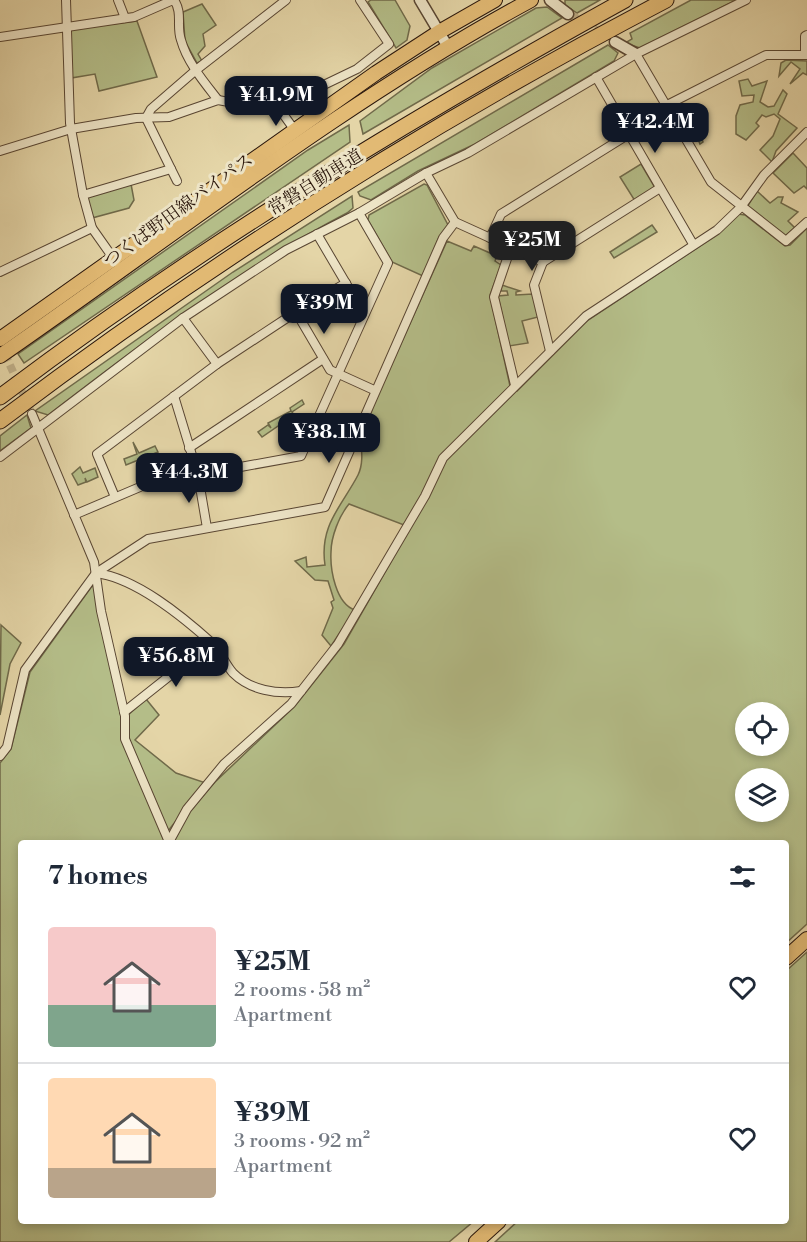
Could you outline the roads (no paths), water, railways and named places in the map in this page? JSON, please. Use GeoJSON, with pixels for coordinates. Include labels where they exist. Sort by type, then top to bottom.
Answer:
{"type":"FeatureCollection","features":[{"type":"Feature","properties":{"kind":"highway","name":"常磐自動車道"},"geometry":{"type":"LineString","coordinates":[[0,397],[107,318],[318,179],[510,63],[625,0]]}},
{"type":"Feature","properties":{"kind":"highway","name":"常磐自動車道"},"geometry":{"type":"LineString","coordinates":[[0,421],[116,338],[316,204],[519,81],[666,0]]}},
{"type":"Feature","properties":{"kind":"main road","name":"つくば野田線バイパス"},"geometry":{"type":"LineString","coordinates":[[0,339],[296,132],[376,73],[439,32],[495,0]]}},
{"type":"Feature","properties":{"kind":"main road","name":"つくば野田線バイパス"},"geometry":{"type":"LineString","coordinates":[[0,356],[314,135],[448,47],[531,0]]}},
{"type":"Feature","properties":{"kind":"main road"},"geometry":{"type":"LineString","coordinates":[[789,955],[807,939]]}},
{"type":"Feature","properties":{"kind":"main road"},"geometry":{"type":"LineString","coordinates":[[476,1242],[496,1224]]}},
{"type":"Feature","properties":{"kind":"street"},"geometry":{"type":"LineString","coordinates":[[66,0],[70,129],[83,195],[92,228],[122,272]]}},
{"type":"Feature","properties":{"kind":"street"},"geometry":{"type":"LineString","coordinates":[[118,0],[125,18]]}},
{"type":"Feature","properties":{"kind":"street"},"geometry":{"type":"LineString","coordinates":[[0,37],[134,17],[173,0],[179,8],[180,39],[196,70],[218,100]]}},
{"type":"Feature","properties":{"kind":"street"},"geometry":{"type":"LineString","coordinates":[[146,118],[151,109],[196,70],[286,0]]}},
{"type":"Feature","properties":{"kind":"street"},"geometry":{"type":"LineString","coordinates":[[0,151],[70,129],[146,118],[170,117],[218,100],[278,107],[357,69],[389,44],[360,0]]}},
{"type":"Feature","properties":{"kind":"street"},"geometry":{"type":"LineString","coordinates":[[420,0],[448,47]]}},
{"type":"Feature","properties":{"kind":"street"},"geometry":{"type":"LineString","coordinates":[[550,0],[568,14]]}},
{"type":"Feature","properties":{"kind":"street"},"geometry":{"type":"LineString","coordinates":[[0,457],[183,318],[286,250],[359,213],[426,173],[468,153],[636,54],[746,0]]}},
{"type":"Feature","properties":{"kind":"street"},"geometry":{"type":"LineString","coordinates":[[666,105],[766,55],[806,55],[807,35]]}},
{"type":"Feature","properties":{"kind":"street"},"geometry":{"type":"LineString","coordinates":[[615,42],[636,54],[711,182],[786,241],[807,222]]}},
{"type":"Feature","properties":{"kind":"street"},"geometry":{"type":"LineString","coordinates":[[596,77],[693,244]]}},
{"type":"Feature","properties":{"kind":"street"},"geometry":{"type":"LineString","coordinates":[[278,107],[296,132]]}},
{"type":"Feature","properties":{"kind":"street"},"geometry":{"type":"LineString","coordinates":[[146,118],[177,181]]}},
{"type":"Feature","properties":{"kind":"street"},"geometry":{"type":"LineString","coordinates":[[170,840],[188,809],[224,764],[301,691],[353,618],[425,496],[444,458],[586,316],[717,230],[741,207],[764,176],[807,132]]}},
{"type":"Feature","properties":{"kind":"street"},"geometry":{"type":"LineString","coordinates":[[489,238],[501,214],[628,134]]}},
{"type":"Feature","properties":{"kind":"street"},"geometry":{"type":"LineString","coordinates":[[83,195],[171,169]]}},
{"type":"Feature","properties":{"kind":"street"},"geometry":{"type":"LineString","coordinates":[[426,173],[455,222],[543,262]]}},
{"type":"Feature","properties":{"kind":"street"},"geometry":{"type":"LineString","coordinates":[[550,351],[534,285],[543,262],[660,188]]}},
{"type":"Feature","properties":{"kind":"street"},"geometry":{"type":"LineString","coordinates":[[74,515],[147,484],[301,456],[387,263],[359,213]]}},
{"type":"Feature","properties":{"kind":"street"},"geometry":{"type":"LineString","coordinates":[[0,756],[7,747],[26,670],[96,573],[148,539],[325,507],[374,390],[444,238],[455,222]]}},
{"type":"Feature","properties":{"kind":"street"},"geometry":{"type":"LineString","coordinates":[[0,272],[92,228]]}},
{"type":"Feature","properties":{"kind":"street"},"geometry":{"type":"LineString","coordinates":[[317,234],[364,314]]}},
{"type":"Feature","properties":{"kind":"street"},"geometry":{"type":"LineString","coordinates":[[511,247],[494,297],[516,385]]}},
{"type":"Feature","properties":{"kind":"street"},"geometry":{"type":"LineString","coordinates":[[115,497],[97,454],[217,364],[296,312],[346,283]]}},
{"type":"Feature","properties":{"kind":"street"},"geometry":{"type":"LineString","coordinates":[[296,312],[330,370],[374,390]]}},
{"type":"Feature","properties":{"kind":"street"},"geometry":{"type":"LineString","coordinates":[[183,318],[217,364]]}},
{"type":"Feature","properties":{"kind":"street"},"geometry":{"type":"LineString","coordinates":[[189,448],[323,359]]}},
{"type":"Feature","properties":{"kind":"street"},"geometry":{"type":"LineString","coordinates":[[174,396],[198,475],[207,528]]}},
{"type":"Feature","properties":{"kind":"street"},"geometry":{"type":"LineString","coordinates":[[32,414],[96,573],[100,611],[124,712],[125,739],[168,840]]}},
{"type":"Feature","properties":{"kind":"street"},"geometry":{"type":"LineString","coordinates":[[96,573],[108,574],[144,591],[211,643],[232,671],[250,685],[270,692],[301,691]]}},
{"type":"Feature","properties":{"kind":"street"},"geometry":{"type":"LineString","coordinates":[[124,712],[211,643]]}},
{"type":"Feature","properties":{"kind":"tunnel"},"geometry":{"type":"LineString","coordinates":[[568,14],[606,37]]}},
{"type":"Feature","properties":{"kind":"tunnel"},"geometry":{"type":"LineString","coordinates":[[0,343],[32,414]]}}]}
